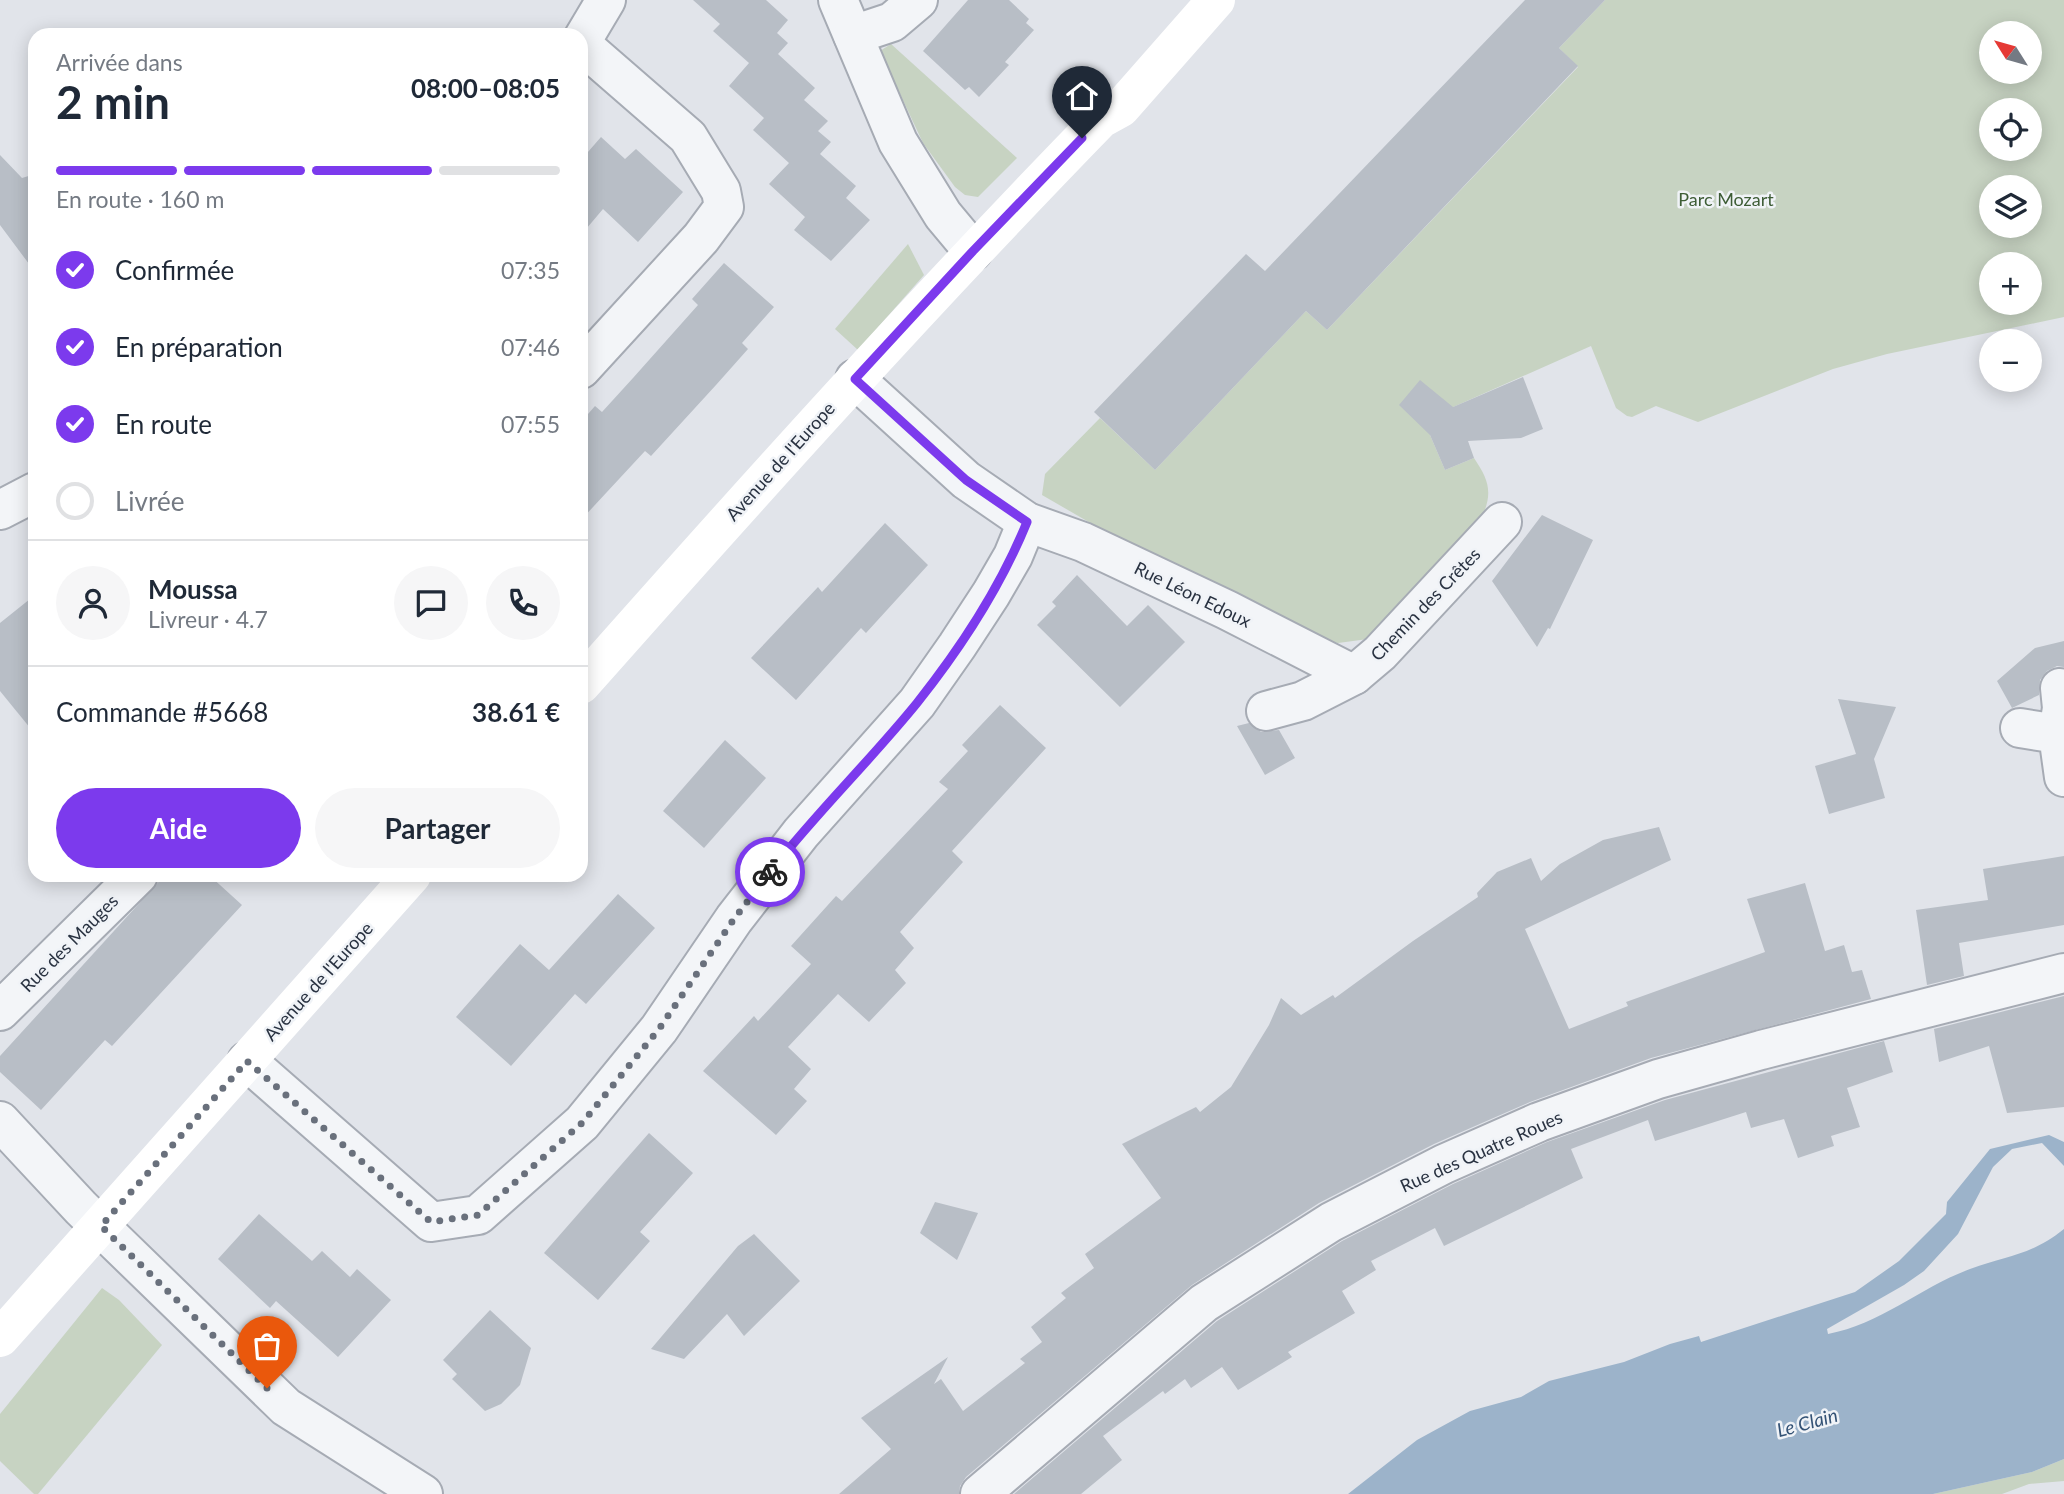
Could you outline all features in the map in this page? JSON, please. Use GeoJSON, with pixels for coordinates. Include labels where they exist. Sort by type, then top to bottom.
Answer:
{"type":"FeatureCollection","features":[{"type":"Feature","properties":{"kind":"main road","name":"Avenue de l'Europe"},"geometry":{"type":"LineString","coordinates":[[588,677],[973,251],[1101,119],[1121,108],[1216,0]]}},
{"type":"Feature","properties":{"kind":"main road","name":"Avenue de l'Europe"},"geometry":{"type":"LineString","coordinates":[[0,1338],[406,882]]}},
{"type":"Feature","properties":{"kind":"street"},"geometry":{"type":"LineString","coordinates":[[588,31],[606,0]]}},
{"type":"Feature","properties":{"kind":"street"},"geometry":{"type":"LineString","coordinates":[[838,0],[898,142],[943,215],[973,251]]}},
{"type":"Feature","properties":{"kind":"street"},"geometry":{"type":"LineString","coordinates":[[853,35],[892,22],[918,0]]}},
{"type":"Feature","properties":{"kind":"street"},"geometry":{"type":"LineString","coordinates":[[588,49],[688,137],[721,191],[724,207],[701,238],[588,361]]}},
{"type":"Feature","properties":{"kind":"street","name":"Rue Léon Edoux"},"geometry":{"type":"LineString","coordinates":[[855,379],[966,480],[1027,522],[1095,548],[1250,621],[1354,675]]}},
{"type":"Feature","properties":{"kind":"street"},"geometry":{"type":"LineString","coordinates":[[0,510],[28,496]]}},
{"type":"Feature","properties":{"kind":"street"},"geometry":{"type":"LineString","coordinates":[[247,1061],[431,1222],[478,1215],[582,1123],[659,1029],[734,919],[801,833],[917,703],[991,594],[1013,556],[1027,522]]}},
{"type":"Feature","properties":{"kind":"street","name":"Chemin des Crêtes"},"geometry":{"type":"LineString","coordinates":[[1266,711],[1303,701],[1354,675],[1380,653],[1502,522]]}},
{"type":"Feature","properties":{"kind":"street"},"geometry":{"type":"LineString","coordinates":[[2060,688],[2062,708],[2058,734],[2064,777]]}},
{"type":"Feature","properties":{"kind":"street"},"geometry":{"type":"LineString","coordinates":[[2020,729],[2058,734]]}},
{"type":"Feature","properties":{"kind":"street","name":"Rue des Mauges"},"geometry":{"type":"LineString","coordinates":[[0,1012],[131,882]]}},
{"type":"Feature","properties":{"kind":"street","name":"Rue des Quatre Roues"},"geometry":{"type":"LineString","coordinates":[[979,1494],[1203,1303],[1331,1222],[1444,1164],[1539,1122],[1658,1079],[2064,973]]}},
{"type":"Feature","properties":{"kind":"street"},"geometry":{"type":"LineString","coordinates":[[0,1121],[81,1208],[286,1407],[423,1494]]}},
{"type":"Feature","properties":{"kind":"green space","name":"Parc Mozart"},"geometry":{"type":"Polygon","coordinates":[[[1605,0],[2064,0],[2064,317],[2007,329],[1979,329],[1979,335],[1887,354],[1833,369],[1698,422],[1656,406],[1632,417],[1627,416],[1616,408],[1591,346],[1451,408],[1430,435],[1445,470],[1474,458],[1488,485],[1486,507],[1483,515],[1368,639],[1338,643],[1309,637],[1170,569],[1042,495],[1045,474],[1100,418],[1155,470],[1306,311],[1327,330],[1578,67],[1559,48],[1605,0]]]}},
{"type":"Feature","properties":{"kind":"green space"},"geometry":{"type":"Polygon","coordinates":[[[891,44],[1017,158],[978,197],[965,195],[955,187],[923,143],[880,51],[891,44]]]}},
{"type":"Feature","properties":{"kind":"green space"},"geometry":{"type":"Polygon","coordinates":[[[908,244],[924,275],[858,350],[835,329],[908,244]]]}},
{"type":"Feature","properties":{"kind":"green space"},"geometry":{"type":"Polygon","coordinates":[[[102,1288],[119,1300],[162,1345],[38,1494],[34,1494],[0,1461],[0,1414],[102,1288]]]}},
{"type":"Feature","properties":{"kind":"green space"},"geometry":{"type":"Polygon","coordinates":[[[2064,1459],[2064,1481],[2029,1484],[2002,1494],[1933,1494],[2032,1472],[2064,1459]]]}},
{"type":"Feature","properties":{"kind":"water","name":"Le Clain"},"geometry":{"type":"Polygon","coordinates":[[[2049,1135],[2064,1142],[2064,1166],[2042,1143],[2012,1149],[1993,1167],[1958,1234],[1924,1271],[1827,1329],[1828,1334],[1866,1322],[1970,1269],[2040,1245],[2064,1229],[2064,1459],[2032,1472],[1933,1494],[1348,1494],[1417,1440],[1470,1411],[1521,1397],[1549,1381],[1624,1362],[1699,1336],[1701,1342],[1855,1292],[1899,1261],[1946,1214],[1947,1202],[1990,1149],[2049,1135]]]}},
{"type":"Feature","properties":{"kind":"building"},"geometry":{"type":"Polygon","coordinates":[[[693,0],[766,0],[788,20],[777,33],[788,43],[778,54],[815,88],[804,100],[828,121],[818,131],[831,142],[820,154],[856,186],[846,198],[870,220],[831,261],[794,230],[805,217],[769,184],[789,163],[753,130],[764,118],[729,86],[749,63],[713,31],[720,24],[693,0]]]}},
{"type":"Feature","properties":{"kind":"building"},"geometry":{"type":"Polygon","coordinates":[[[968,0],[1009,0],[1029,19],[1026,23],[1034,30],[1005,62],[1009,65],[979,97],[969,87],[965,90],[923,51],[968,0]]]}},
{"type":"Feature","properties":{"kind":"building"},"geometry":{"type":"Polygon","coordinates":[[[1525,0],[1605,0],[1559,48],[1578,66],[1327,330],[1306,311],[1155,470],[1094,412],[1246,254],[1265,271],[1525,0]]]}},
{"type":"Feature","properties":{"kind":"building"},"geometry":{"type":"Polygon","coordinates":[[[601,137],[625,159],[636,149],[683,192],[638,242],[603,209],[588,227],[588,152],[601,137]]]}},
{"type":"Feature","properties":{"kind":"building"},"geometry":{"type":"Polygon","coordinates":[[[0,155],[22,178],[28,176],[28,263],[0,225],[0,155]]]}},
{"type":"Feature","properties":{"kind":"building"},"geometry":{"type":"Polygon","coordinates":[[[724,263],[774,307],[742,343],[748,349],[716,385],[651,456],[645,451],[588,512],[588,414],[595,406],[602,412],[633,378],[698,305],[692,299],[724,263]]]}},
{"type":"Feature","properties":{"kind":"building"},"geometry":{"type":"Polygon","coordinates":[[[1523,377],[1543,429],[1521,438],[1468,441],[1474,458],[1445,470],[1430,435],[1399,405],[1420,380],[1453,407],[1523,377]]]}},
{"type":"Feature","properties":{"kind":"building"},"geometry":{"type":"Polygon","coordinates":[[[1542,515],[1593,540],[1550,629],[1548,628],[1537,647],[1492,581],[1542,515]]]}},
{"type":"Feature","properties":{"kind":"building"},"geometry":{"type":"Polygon","coordinates":[[[885,523],[928,565],[866,633],[861,628],[796,700],[751,658],[818,587],[822,592],[885,523]]]}},
{"type":"Feature","properties":{"kind":"building"},"geometry":{"type":"Polygon","coordinates":[[[1077,575],[1127,626],[1148,605],[1185,642],[1120,707],[1037,625],[1056,606],[1052,602],[1077,575]]]}},
{"type":"Feature","properties":{"kind":"building"},"geometry":{"type":"Polygon","coordinates":[[[28,601],[28,725],[0,691],[0,623],[28,601]]]}},
{"type":"Feature","properties":{"kind":"building"},"geometry":{"type":"Polygon","coordinates":[[[2064,641],[2064,667],[2057,666],[2047,671],[2040,680],[2039,695],[2012,708],[1997,681],[2035,648],[2064,641]]]}},
{"type":"Feature","properties":{"kind":"building"},"geometry":{"type":"Polygon","coordinates":[[[1838,699],[1896,707],[1874,759],[1885,798],[1829,814],[1815,766],[1856,754],[1838,699]]]}},
{"type":"Feature","properties":{"kind":"building"},"geometry":{"type":"Polygon","coordinates":[[[1000,705],[1046,748],[952,851],[963,862],[900,932],[914,948],[895,970],[906,983],[869,1022],[838,994],[788,1047],[811,1069],[794,1089],[807,1101],[776,1135],[703,1071],[754,1016],[758,1021],[811,964],[791,946],[836,896],[842,901],[948,789],[939,782],[968,751],[962,745],[1000,705]]]}},
{"type":"Feature","properties":{"kind":"building"},"geometry":{"type":"Polygon","coordinates":[[[1249,723],[1261,732],[1279,730],[1295,758],[1265,775],[1237,726],[1249,723]]]}},
{"type":"Feature","properties":{"kind":"building"},"geometry":{"type":"Polygon","coordinates":[[[725,740],[766,778],[704,848],[663,811],[725,740]]]}},
{"type":"Feature","properties":{"kind":"building"},"geometry":{"type":"Polygon","coordinates":[[[1659,827],[1671,860],[1525,929],[1569,1029],[1628,1006],[1626,1002],[1765,952],[1747,899],[1805,883],[1825,951],[1844,945],[1852,972],[1862,970],[1871,999],[1651,1058],[1530,1102],[1434,1144],[1319,1203],[1192,1285],[966,1477],[960,1486],[959,1494],[839,1494],[891,1449],[861,1418],[948,1357],[934,1384],[941,1379],[963,1411],[1025,1363],[1020,1359],[1042,1342],[1031,1327],[1066,1298],[1061,1293],[1094,1268],[1085,1254],[1161,1198],[1122,1144],[1196,1107],[1200,1112],[1231,1087],[1269,1025],[1281,998],[1301,1015],[1333,995],[1335,998],[1478,897],[1477,893],[1497,872],[1531,858],[1541,881],[1560,864],[1603,840],[1659,827]]]}},
{"type":"Feature","properties":{"kind":"building"},"geometry":{"type":"Polygon","coordinates":[[[2064,856],[2064,925],[1959,943],[1964,976],[1927,985],[1916,910],[1988,900],[1983,869],[2064,856]]]}},
{"type":"Feature","properties":{"kind":"building"},"geometry":{"type":"Polygon","coordinates":[[[159,882],[217,882],[242,905],[112,1046],[105,1040],[41,1110],[0,1072],[0,1056],[159,882]]]}},
{"type":"Feature","properties":{"kind":"building"},"geometry":{"type":"Polygon","coordinates":[[[618,894],[655,928],[586,1004],[575,994],[511,1066],[456,1017],[520,944],[549,970],[618,894]]]}},
{"type":"Feature","properties":{"kind":"building"},"geometry":{"type":"Polygon","coordinates":[[[2064,996],[2064,1107],[2007,1113],[1989,1046],[1939,1062],[1934,1029],[2064,996]]]}},
{"type":"Feature","properties":{"kind":"building"},"geometry":{"type":"Polygon","coordinates":[[[1884,1041],[1893,1072],[1847,1088],[1860,1127],[1831,1136],[1834,1146],[1798,1158],[1784,1119],[1751,1128],[1746,1112],[1655,1141],[1648,1120],[1571,1149],[1583,1178],[1444,1246],[1435,1228],[1371,1261],[1376,1270],[1342,1291],[1355,1313],[1288,1352],[1292,1357],[1238,1390],[1222,1367],[1191,1388],[1185,1379],[1165,1394],[1163,1391],[1103,1436],[1122,1460],[1081,1494],[1014,1494],[1217,1321],[1342,1241],[1453,1184],[1547,1142],[1665,1100],[1884,1041]]]}},
{"type":"Feature","properties":{"kind":"building"},"geometry":{"type":"Polygon","coordinates":[[[649,1133],[693,1173],[640,1232],[650,1241],[598,1300],[544,1253],[649,1133]]]}},
{"type":"Feature","properties":{"kind":"building"},"geometry":{"type":"Polygon","coordinates":[[[935,1202],[978,1213],[957,1260],[920,1233],[935,1202]]]}},
{"type":"Feature","properties":{"kind":"building"},"geometry":{"type":"Polygon","coordinates":[[[259,1214],[312,1261],[322,1251],[350,1277],[357,1269],[391,1300],[338,1357],[276,1301],[270,1308],[218,1259],[259,1214]]]}},
{"type":"Feature","properties":{"kind":"building"},"geometry":{"type":"Polygon","coordinates":[[[754,1234],[800,1281],[744,1336],[727,1314],[684,1359],[651,1349],[738,1246],[754,1234]]]}},
{"type":"Feature","properties":{"kind":"building"},"geometry":{"type":"Polygon","coordinates":[[[490,1310],[531,1348],[520,1385],[501,1404],[485,1411],[452,1379],[457,1374],[443,1360],[490,1310]]]}},
{"type":"Feature","properties":{"kind":"way so far"},"geometry":{"type":"LineString","coordinates":[[267,1388],[101,1226],[247,1061],[431,1222],[478,1215],[582,1123],[659,1029],[734,919],[770,872]]}},
{"type":"Feature","properties":{"kind":"route"},"geometry":{"type":"LineString","coordinates":[[770,872],[801,833],[917,703],[991,594],[1013,556],[1027,522],[966,480],[855,379],[1082,138]]}}]}
